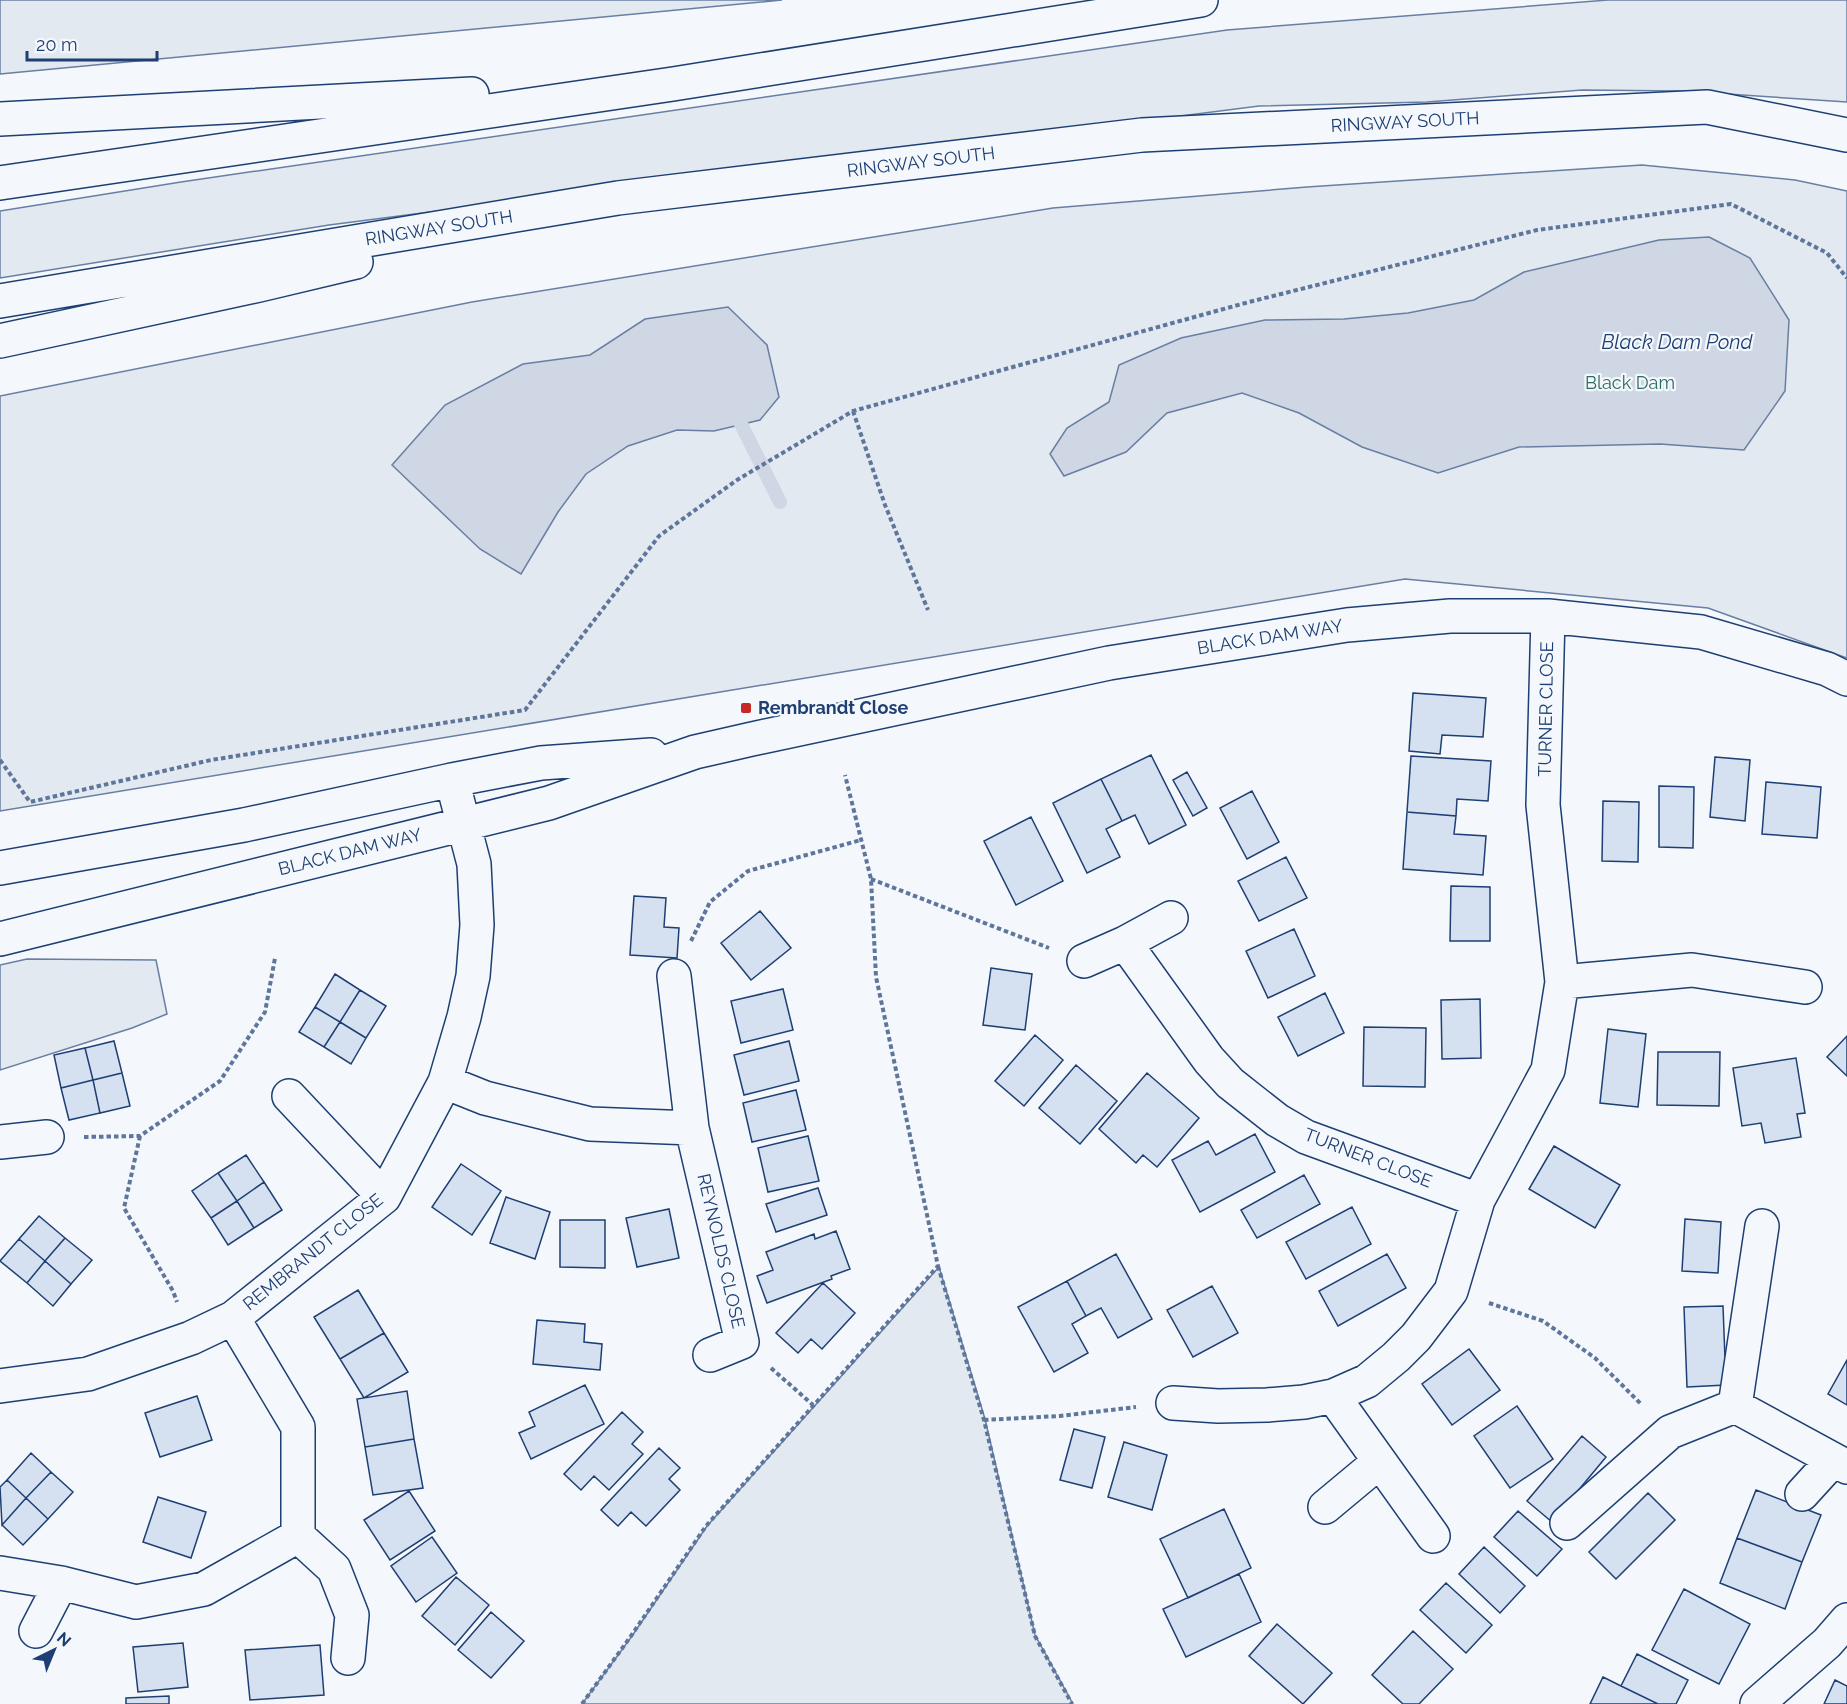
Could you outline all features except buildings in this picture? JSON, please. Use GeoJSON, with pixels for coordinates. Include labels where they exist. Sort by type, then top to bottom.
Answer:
{"type":"FeatureCollection","features":[{"type":"Feature","properties":{"kind":"street"},"geometry":{"type":"LineString","coordinates":[[0,183],[673,84],[1201,0]]}},
{"type":"Feature","properties":{"kind":"street"},"geometry":{"type":"LineString","coordinates":[[0,119],[673,84]]}},
{"type":"Feature","properties":{"kind":"street","name":"RINGWAY SOUTH"},"geometry":{"type":"LineString","coordinates":[[0,301],[618,198],[1142,135],[1707,107],[1847,135]]}},
{"type":"Feature","properties":{"kind":"street"},"geometry":{"type":"LineString","coordinates":[[0,341],[259,285],[618,198]]}},
{"type":"Feature","properties":{"kind":"street","name":"BLACK DAM WAY"},"geometry":{"type":"LineString","coordinates":[[0,939],[549,803],[695,752],[1109,663],[1347,624],[1450,616],[1548,616],[1701,632],[1827,669],[1847,679]]}},
{"type":"Feature","properties":{"kind":"street","name":"TURNER CLOSE"},"geometry":{"type":"LineString","coordinates":[[1173,1403],[1218,1406],[1267,1405],[1304,1402],[1333,1396],[1367,1381],[1396,1357],[1416,1337],[1451,1291],[1478,1200],[1548,1070],[1562,982],[1543,806],[1548,616]]}},
{"type":"Feature","properties":{"kind":"street","name":"BLACK DAM WAY"},"geometry":{"type":"LineString","coordinates":[[0,868],[244,825],[452,780],[541,764],[695,752]]}},
{"type":"Feature","properties":{"kind":"street","name":"REMBRANDT CLOSE"},"geometry":{"type":"LineString","coordinates":[[0,1386],[88,1374],[191,1338],[233,1318],[384,1197],[446,1082],[473,976],[477,924],[474,864],[452,780]]}},
{"type":"Feature","properties":{"kind":"street"},"geometry":{"type":"LineString","coordinates":[[1084,962],[1125,944],[1171,918]]}},
{"type":"Feature","properties":{"kind":"street","name":"TURNER CLOSE"},"geometry":{"type":"LineString","coordinates":[[1125,944],[1209,1060],[1230,1083],[1269,1114],[1306,1137],[1478,1200]]}},
{"type":"Feature","properties":{"kind":"street"},"geometry":{"type":"LineString","coordinates":[[1692,970],[1735,951]]}},
{"type":"Feature","properties":{"kind":"street"},"geometry":{"type":"LineString","coordinates":[[1562,982],[1692,970],[1805,987]]}},
{"type":"Feature","properties":{"kind":"street","name":"REYNOLDS CLOSE"},"geometry":{"type":"LineString","coordinates":[[674,976],[692,1128],[742,1342],[710,1355]]}},
{"type":"Feature","properties":{"kind":"street"},"geometry":{"type":"LineString","coordinates":[[446,1082],[485,1098],[590,1124],[692,1128]]}},
{"type":"Feature","properties":{"kind":"street"},"geometry":{"type":"LineString","coordinates":[[289,1096],[384,1197]]}},
{"type":"Feature","properties":{"kind":"street"},"geometry":{"type":"LineString","coordinates":[[0,1142],[47,1137]]}},
{"type":"Feature","properties":{"kind":"street"},"geometry":{"type":"LineString","coordinates":[[1735,1406],[1762,1226]]}},
{"type":"Feature","properties":{"kind":"street"},"geometry":{"type":"LineString","coordinates":[[233,1318],[298,1427],[298,1536],[334,1569],[352,1615],[348,1658]]}},
{"type":"Feature","properties":{"kind":"street"},"geometry":{"type":"LineString","coordinates":[[1333,1396],[1433,1536]]}},
{"type":"Feature","properties":{"kind":"street"},"geometry":{"type":"LineString","coordinates":[[1566,1523],[1670,1432],[1735,1406]]}},
{"type":"Feature","properties":{"kind":"street"},"geometry":{"type":"LineString","coordinates":[[1735,1406],[1840,1463],[1803,1494]]}},
{"type":"Feature","properties":{"kind":"street"},"geometry":{"type":"LineString","coordinates":[[1325,1507],[1379,1461]]}},
{"type":"Feature","properties":{"kind":"street"},"geometry":{"type":"LineString","coordinates":[[0,1573],[61,1583],[136,1602],[204,1589],[298,1536]]}},
{"type":"Feature","properties":{"kind":"street"},"geometry":{"type":"LineString","coordinates":[[36,1631],[61,1583]]}},
{"type":"Feature","properties":{"kind":"street"},"geometry":{"type":"LineString","coordinates":[[1757,1704],[1827,1643],[1847,1620]]}},
{"type":"Feature","properties":{"kind":"path"},"geometry":{"type":"LineString","coordinates":[[0,760],[30,802],[211,760],[525,710],[659,536],[737,480],[853,411],[1249,302],[1537,230],[1731,204],[1827,253],[1847,278]]}},
{"type":"Feature","properties":{"kind":"path"},"geometry":{"type":"LineString","coordinates":[[853,411],[885,505],[928,610]]}},
{"type":"Feature","properties":{"kind":"path"},"geometry":{"type":"LineString","coordinates":[[845,775],[871,879],[876,976],[938,1266],[984,1420],[1035,1636],[1072,1704]]}},
{"type":"Feature","properties":{"kind":"path"},"geometry":{"type":"LineString","coordinates":[[674,976],[710,902],[748,871],[861,840]]}},
{"type":"Feature","properties":{"kind":"path"},"geometry":{"type":"LineString","coordinates":[[871,879],[1084,962]]}},
{"type":"Feature","properties":{"kind":"path"},"geometry":{"type":"LineString","coordinates":[[47,1137],[141,1136],[220,1081],[266,1012],[275,958]]}},
{"type":"Feature","properties":{"kind":"path"},"geometry":{"type":"LineString","coordinates":[[141,1136],[124,1208],[173,1291],[191,1338]]}},
{"type":"Feature","properties":{"kind":"path"},"geometry":{"type":"LineString","coordinates":[[582,1704],[706,1526],[938,1266]]}},
{"type":"Feature","properties":{"kind":"path"},"geometry":{"type":"LineString","coordinates":[[1451,1291],[1543,1321],[1595,1358],[1670,1432]]}},
{"type":"Feature","properties":{"kind":"path"},"geometry":{"type":"LineString","coordinates":[[742,1342],[813,1405]]}},
{"type":"Feature","properties":{"kind":"path"},"geometry":{"type":"LineString","coordinates":[[984,1420],[1060,1416],[1173,1403]]}},
{"type":"Feature","properties":{"kind":"green space"},"geometry":{"type":"Polygon","coordinates":[[[0,0],[782,0],[0,74],[0,0]]]}},
{"type":"Feature","properties":{"kind":"green space"},"geometry":{"type":"Polygon","coordinates":[[[1608,0],[1847,0],[1847,102],[1682,91],[1582,90],[1427,102],[1259,106],[329,225],[0,278],[0,211],[181,182],[1227,30],[1608,0]]]}},
{"type":"Feature","properties":{"kind":"green space","name":"Black Dam"},"geometry":{"type":"Polygon","coordinates":[[[1642,165],[1795,180],[1847,191],[1847,658],[1708,608],[1405,579],[0,811],[0,396],[472,302],[1053,208],[1307,187],[1642,165]]]}},
{"type":"Feature","properties":{"kind":"green space"},"geometry":{"type":"Polygon","coordinates":[[[27,959],[156,960],[167,1014],[132,1028],[0,1070],[0,965],[27,959]]]}},
{"type":"Feature","properties":{"kind":"green space"},"geometry":{"type":"Polygon","coordinates":[[[939,1267],[985,1419],[1035,1635],[1073,1704],[582,1704],[632,1636],[707,1526],[939,1267]]]}},
{"type":"Feature","properties":{"kind":"water","name":"Black Dam Pond"},"geometry":{"type":"Polygon","coordinates":[[[1709,237],[1750,258],[1789,320],[1785,391],[1744,450],[1660,444],[1519,447],[1438,473],[1362,447],[1299,413],[1242,393],[1167,413],[1126,452],[1064,476],[1050,454],[1067,428],[1109,402],[1119,365],[1181,338],[1265,320],[1344,319],[1408,313],[1474,300],[1524,272],[1659,240],[1709,237]]]}},
{"type":"Feature","properties":{"kind":"water"},"geometry":{"type":"Polygon","coordinates":[[[728,307],[767,345],[779,397],[760,420],[714,431],[677,430],[628,446],[586,474],[558,512],[521,574],[480,549],[392,465],[445,405],[523,364],[590,355],[645,319],[728,307]]]}},
{"type":"Feature","properties":{"kind":"waterway"},"geometry":{"type":"LineString","coordinates":[[741,424],[780,502]]}},
{"type":"Feature","properties":{"kind":"place","name":"Rembrandt Close"},"geometry":{"type":"Point","coordinates":[746,708]}}]}
